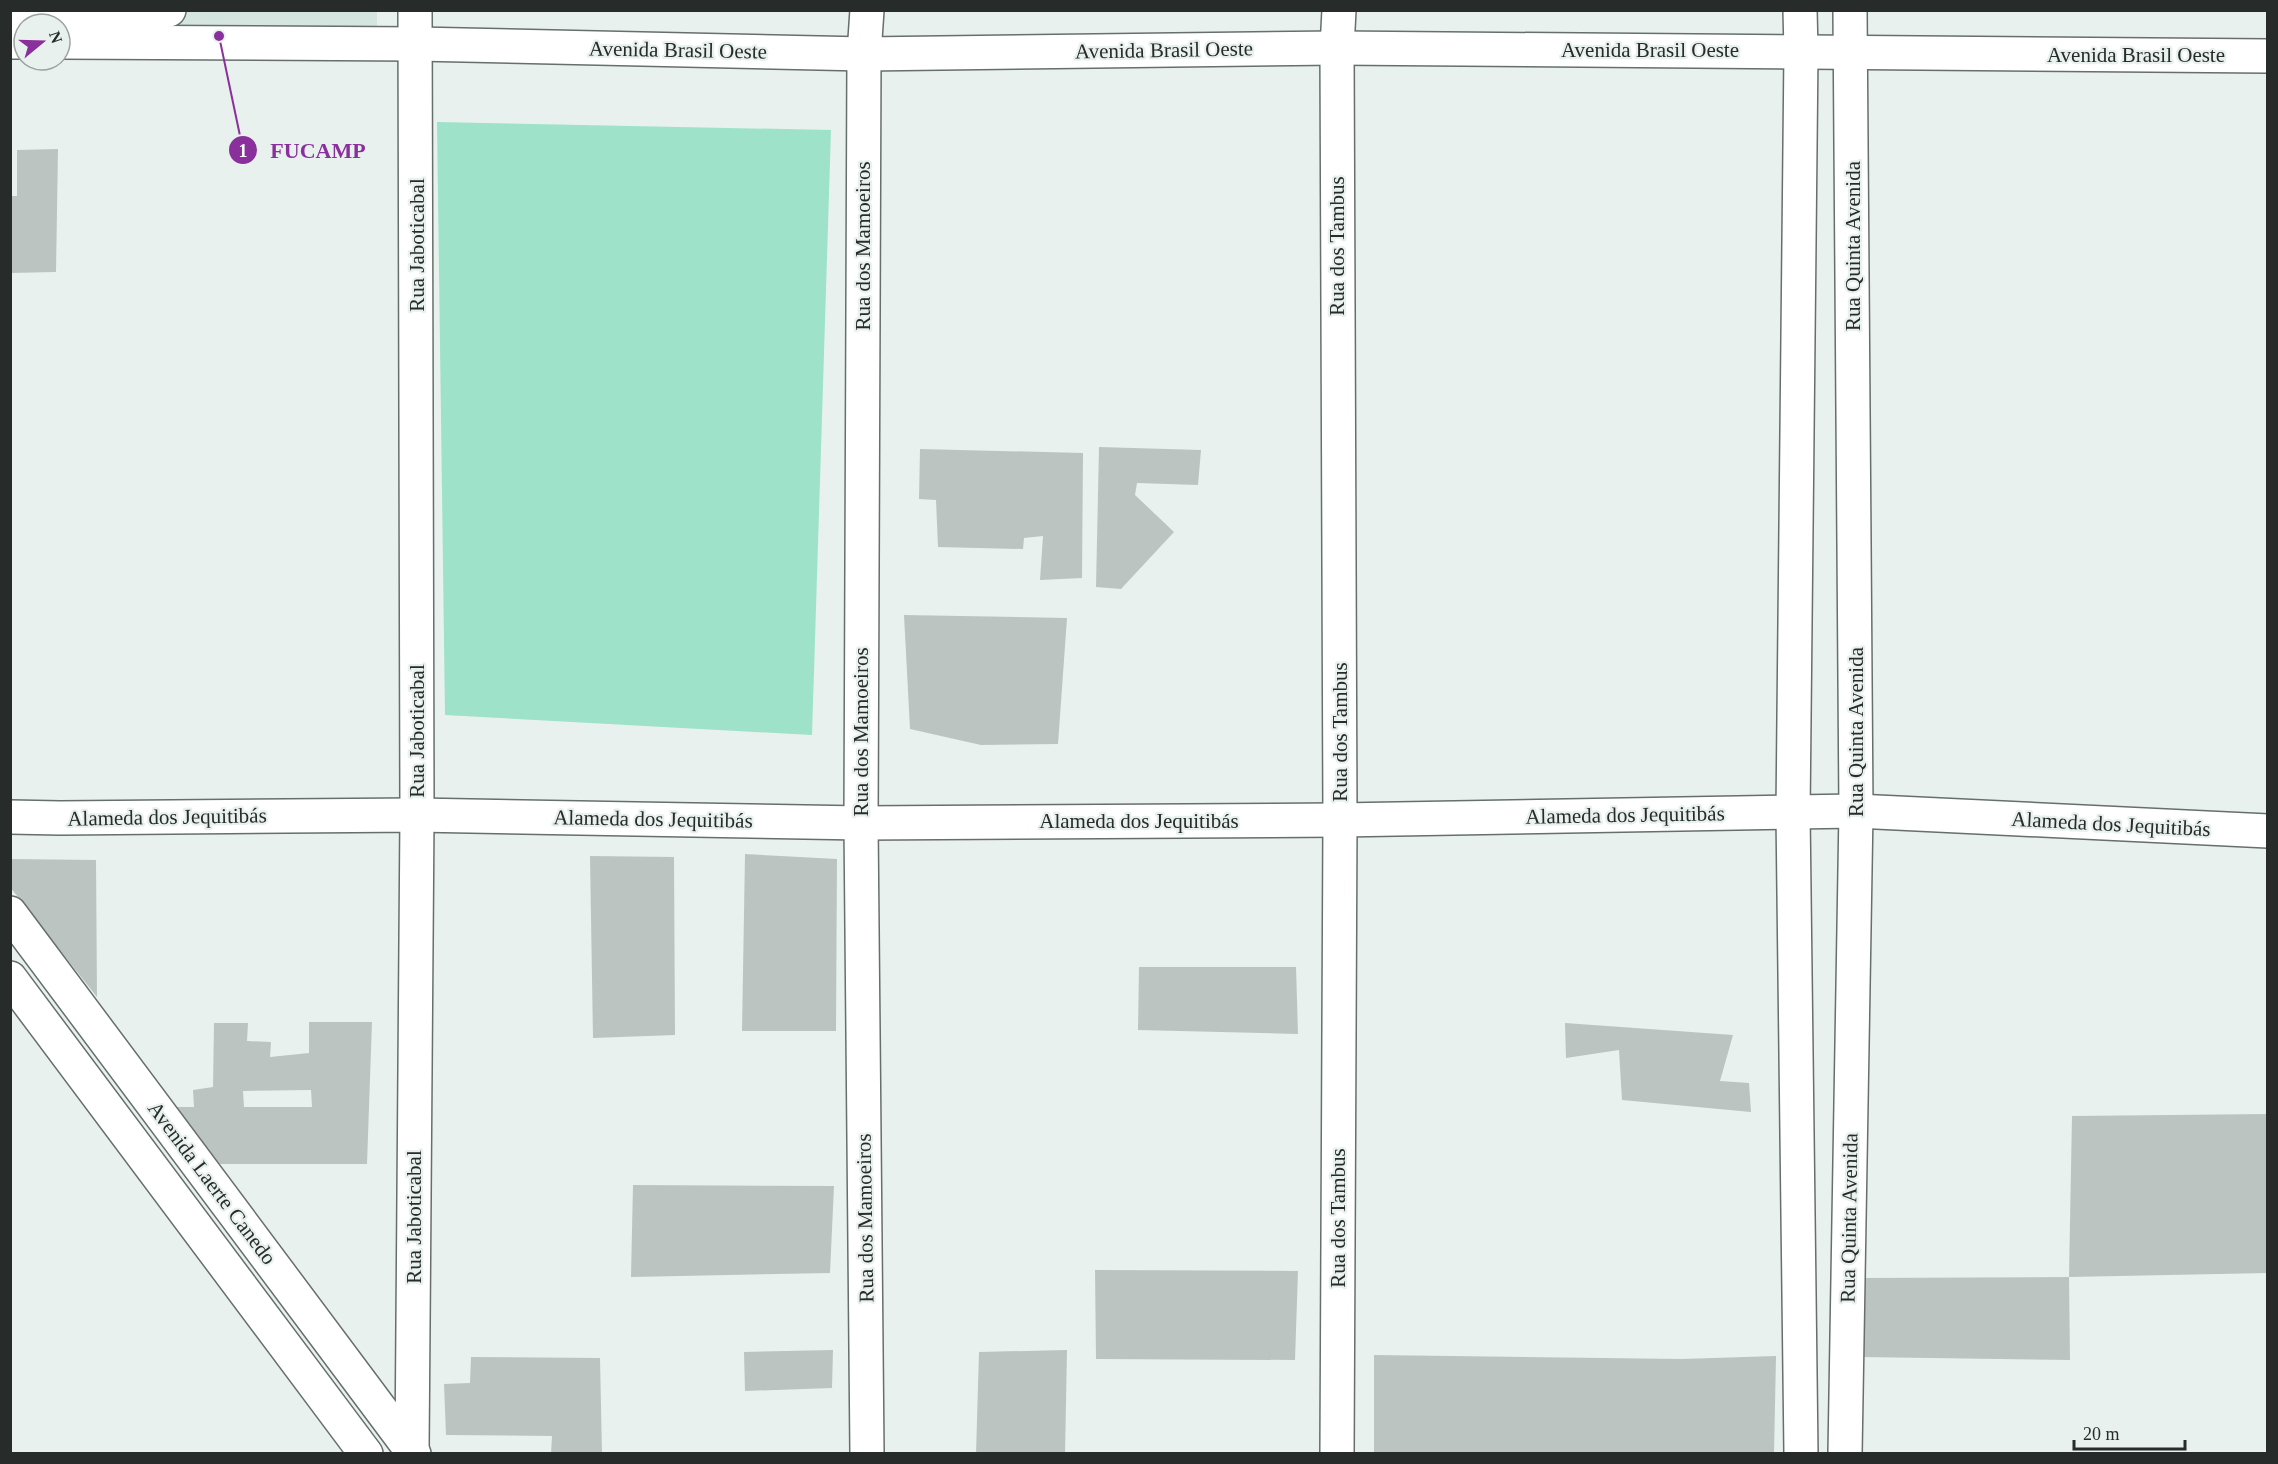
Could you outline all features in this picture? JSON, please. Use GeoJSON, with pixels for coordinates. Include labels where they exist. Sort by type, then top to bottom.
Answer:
{"type":"FeatureCollection","features":[{"type":"Feature","properties":{"kind":"street"},"geometry":{"type":"LineString","coordinates":[[10,15],[169,10]]}},
{"type":"Feature","properties":{"kind":"street","name":"Rua Jaboticabal"},"geometry":{"type":"LineString","coordinates":[[413,1452],[417,815],[417,44],[415,10]]}},
{"type":"Feature","properties":{"kind":"street","name":"Rua dos Mamoeiros"},"geometry":{"type":"LineString","coordinates":[[867,10],[864,54],[861,823],[867,1454]]}},
{"type":"Feature","properties":{"kind":"street","name":"Rua dos Tambus"},"geometry":{"type":"LineString","coordinates":[[1336,1454],[1340,820],[1336,48],[1339,10]]}},
{"type":"Feature","properties":{"kind":"street"},"geometry":{"type":"LineString","coordinates":[[1800,10],[1793,813],[1801,1454]]}},
{"type":"Feature","properties":{"kind":"street","name":"Rua Quinta Avenida"},"geometry":{"type":"LineString","coordinates":[[1845,1454],[1856,812],[1850,10]]}},
{"type":"Feature","properties":{"kind":"street","name":"Avenida Brasil Oeste"},"geometry":{"type":"LineString","coordinates":[[72,42],[417,44],[864,54],[1336,48],[2268,56]]}},
{"type":"Feature","properties":{"kind":"street","name":"Alameda dos Jequitibás"},"geometry":{"type":"LineString","coordinates":[[10,817],[60,819],[417,815],[861,823],[1340,820],[1856,812],[2268,831]]}},
{"type":"Feature","properties":{"kind":"street","name":"Avenida Laerte Canedo"},"geometry":{"type":"LineString","coordinates":[[10,913],[413,1452]]}},
{"type":"Feature","properties":{"kind":"street","name":"Avenida Laerte Canedo"},"geometry":{"type":"LineString","coordinates":[[10,978],[366,1454]]}},
{"type":"Feature","properties":{"kind":"shaded area"},"geometry":{"type":"Polygon","coordinates":[[[11,11],[377,11],[377,49],[72,25],[72,12],[11,11]]]}},
{"type":"Feature","properties":{"kind":"green space"},"geometry":{"type":"Polygon","coordinates":[[[437,122],[831,130],[812,735],[445,715],[437,122]]]}},
{"type":"Feature","properties":{"kind":"building"},"geometry":{"type":"Polygon","coordinates":[[[58,149],[56,272],[10,273],[10,196],[17,196],[17,150],[58,149]]]}},
{"type":"Feature","properties":{"kind":"building"},"geometry":{"type":"Polygon","coordinates":[[[1099,447],[1201,450],[1198,485],[1137,483],[1135,495],[1174,532],[1121,589],[1096,587],[1099,447]]]}},
{"type":"Feature","properties":{"kind":"building"},"geometry":{"type":"Polygon","coordinates":[[[920,449],[1083,453],[1082,578],[1040,580],[1043,536],[1024,538],[1023,549],[938,547],[936,500],[919,499],[920,449]]]}},
{"type":"Feature","properties":{"kind":"building"},"geometry":{"type":"Polygon","coordinates":[[[904,615],[1067,618],[1058,744],[981,745],[910,729],[904,615]]]}},
{"type":"Feature","properties":{"kind":"building"},"geometry":{"type":"Polygon","coordinates":[[[745,854],[837,859],[836,1031],[742,1031],[745,854]]]}},
{"type":"Feature","properties":{"kind":"building"},"geometry":{"type":"Polygon","coordinates":[[[590,856],[674,857],[675,1035],[593,1038],[590,856]]]}},
{"type":"Feature","properties":{"kind":"building"},"geometry":{"type":"Polygon","coordinates":[[[10,859],[96,860],[97,997],[10,887],[10,859]]]}},
{"type":"Feature","properties":{"kind":"building"},"geometry":{"type":"Polygon","coordinates":[[[1139,967],[1296,967],[1298,1034],[1138,1030],[1139,967]]]}},
{"type":"Feature","properties":{"kind":"building"},"geometry":{"type":"Polygon","coordinates":[[[309,1022],[372,1022],[367,1164],[220,1164],[173,1107],[194,1107],[193,1090],[213,1087],[214,1023],[248,1023],[247,1041],[271,1042],[270,1057],[309,1053],[309,1022]],[[311,1090],[243,1091],[244,1107],[312,1107],[311,1090]]]}},
{"type":"Feature","properties":{"kind":"building"},"geometry":{"type":"Polygon","coordinates":[[[1565,1023],[1733,1035],[1720,1081],[1749,1083],[1751,1112],[1622,1100],[1619,1050],[1566,1058],[1565,1023]]]}},
{"type":"Feature","properties":{"kind":"building"},"geometry":{"type":"Polygon","coordinates":[[[2268,1114],[2268,1273],[2069,1277],[2072,1116],[2268,1114]]]}},
{"type":"Feature","properties":{"kind":"building"},"geometry":{"type":"Polygon","coordinates":[[[633,1185],[834,1186],[830,1273],[631,1277],[633,1185]]]}},
{"type":"Feature","properties":{"kind":"building"},"geometry":{"type":"Polygon","coordinates":[[[1095,1270],[1298,1271],[1295,1360],[1096,1359],[1095,1270]]]}},
{"type":"Feature","properties":{"kind":"building"},"geometry":{"type":"Polygon","coordinates":[[[2069,1277],[2070,1360],[1860,1357],[1861,1278],[2069,1277]]]}},
{"type":"Feature","properties":{"kind":"building"},"geometry":{"type":"Polygon","coordinates":[[[833,1350],[832,1388],[745,1391],[744,1352],[833,1350]]]}},
{"type":"Feature","properties":{"kind":"building"},"geometry":{"type":"Polygon","coordinates":[[[1067,1350],[1065,1454],[976,1454],[979,1352],[1067,1350]]]}},
{"type":"Feature","properties":{"kind":"building"},"geometry":{"type":"Polygon","coordinates":[[[1374,1355],[1682,1359],[1776,1356],[1774,1454],[1374,1454],[1374,1355]]]}},
{"type":"Feature","properties":{"kind":"building"},"geometry":{"type":"Polygon","coordinates":[[[471,1357],[600,1358],[602,1454],[551,1454],[552,1436],[446,1435],[444,1384],[470,1383],[471,1357]]]}},
{"type":"Feature","properties":{"kind":"place","name":"FUCAMP"},"geometry":{"type":"Point","coordinates":[219,36]}}]}
